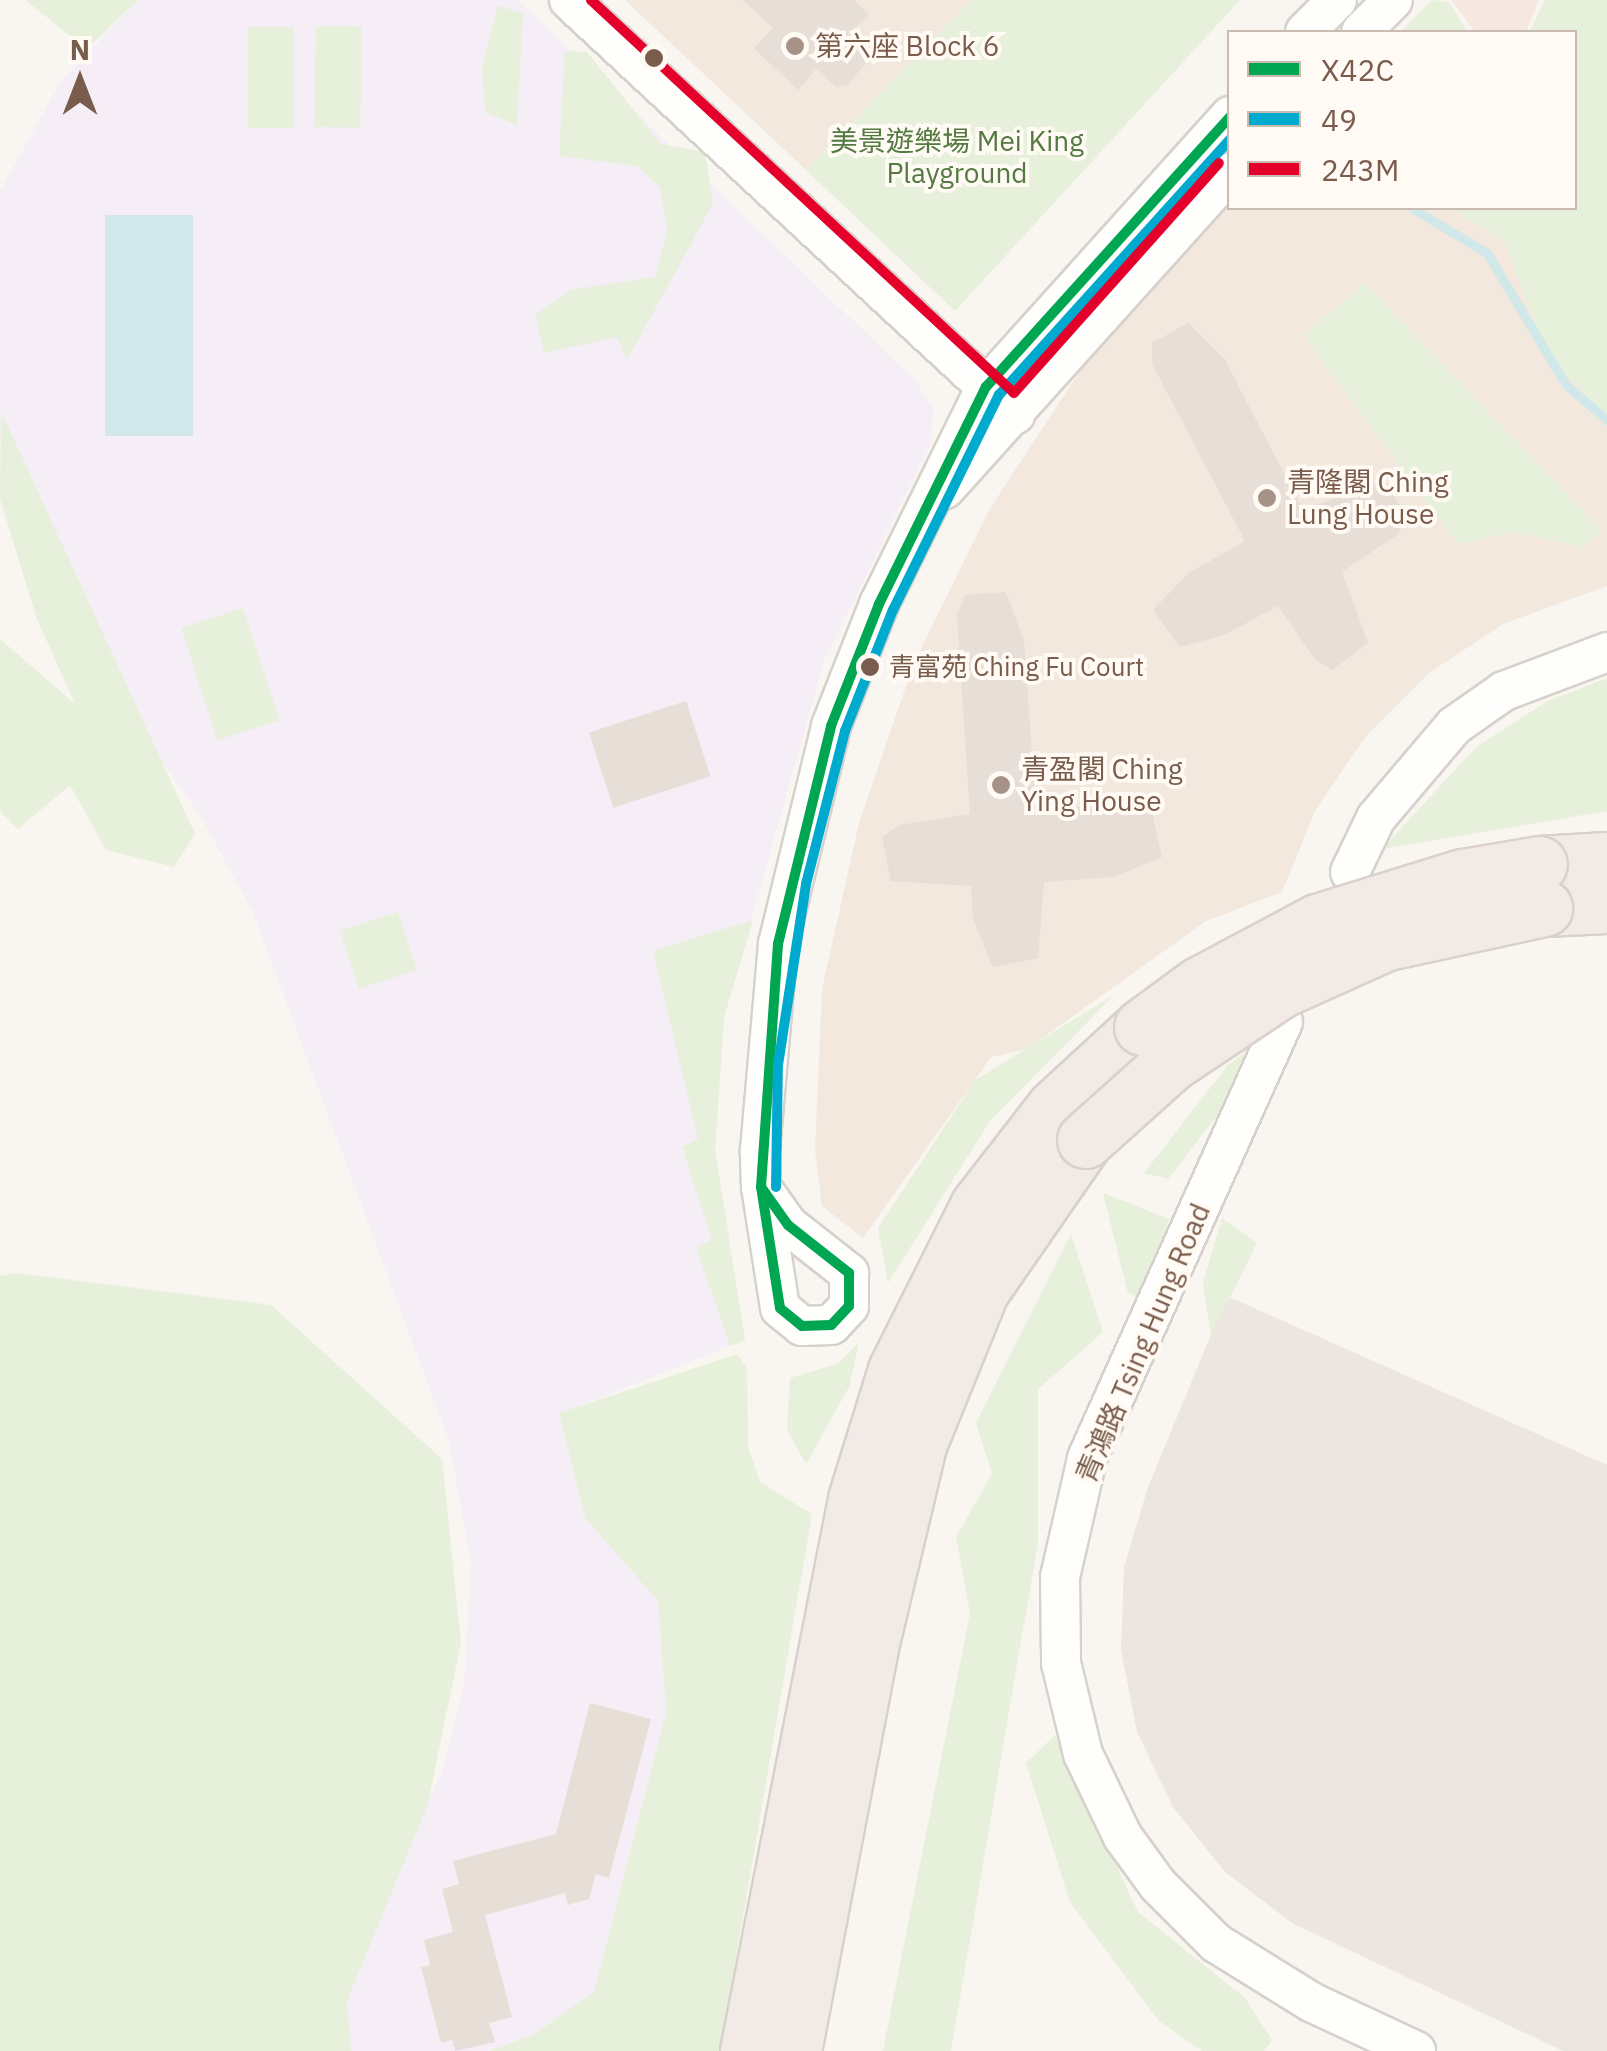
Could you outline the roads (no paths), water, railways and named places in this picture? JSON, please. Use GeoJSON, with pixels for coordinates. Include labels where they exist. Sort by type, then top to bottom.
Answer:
{"type":"FeatureCollection","features":[{"type":"Feature","properties":{"kind":"highway"},"geometry":{"type":"LineString","coordinates":[[793,2051],[883,1581],[936,1393],[1009,1242],[1085,1140],[1172,1062],[1280,990],[1607,860]]}},
{"type":"Feature","properties":{"kind":"highway"},"geometry":{"type":"LineString","coordinates":[[748,2051],[853,1514],[896,1370],[987,1193],[1054,1108],[1142,1027],[1199,985],[1316,922],[1406,891],[1541,886],[1607,904]]}},
{"type":"Feature","properties":{"kind":"street"},"geometry":{"type":"LineString","coordinates":[[569,0],[1015,414]]}},
{"type":"Feature","properties":{"kind":"street"},"geometry":{"type":"LineString","coordinates":[[1307,30],[1337,0]]}},
{"type":"Feature","properties":{"kind":"street"},"geometry":{"type":"LineString","coordinates":[[1363,30],[1392,0]]}},
{"type":"Feature","properties":{"kind":"street"},"geometry":{"type":"LineString","coordinates":[[761,1187],[770,1008],[811,789],[879,604],[940,494],[965,419],[986,386],[1227,119]]}},
{"type":"Feature","properties":{"kind":"street"},"geometry":{"type":"LineString","coordinates":[[940,494],[1227,177]]}},
{"type":"Feature","properties":{"kind":"street"},"geometry":{"type":"LineString","coordinates":[[1350,872],[1376,818],[1454,726],[1504,691],[1607,652]]}},
{"type":"Feature","properties":{"kind":"street","name":"青鴻路 Tsing Hung Road"},"geometry":{"type":"LineString","coordinates":[[1283,1022],[1088,1459],[1060,1577],[1062,1663],[1083,1754],[1122,1837],[1158,1885],[1216,1943],[1311,2002],[1416,2051]]}},
{"type":"Feature","properties":{"kind":"water"},"geometry":{"type":"Polygon","coordinates":[[[105,215],[193,215],[193,436],[105,436],[105,215]]]}},
{"type":"Feature","properties":{"kind":"waterway"},"geometry":{"type":"LineString","coordinates":[[1415,210],[1487,253],[1566,385],[1607,420]]}},
{"type":"Feature","properties":{"kind":"place","name":"第六座 Block 6"},"geometry":{"type":"Point","coordinates":[795,46]}},
{"type":"Feature","properties":{"kind":"place","name":"青隆閣 Ching Lung House"},"geometry":{"type":"Point","coordinates":[1267,498]}},
{"type":"Feature","properties":{"kind":"place","name":"青富苑 Ching Fu Court"},"geometry":{"type":"Point","coordinates":[870,667]}},
{"type":"Feature","properties":{"kind":"place","name":"青盈閣 Ching Ying House"},"geometry":{"type":"Point","coordinates":[1001,785]}},
{"type":"Feature","properties":{"kind":"park label","name":"美景遊樂場 Mei King Playground"},"geometry":{"type":"Point","coordinates":[957,157]}}]}
